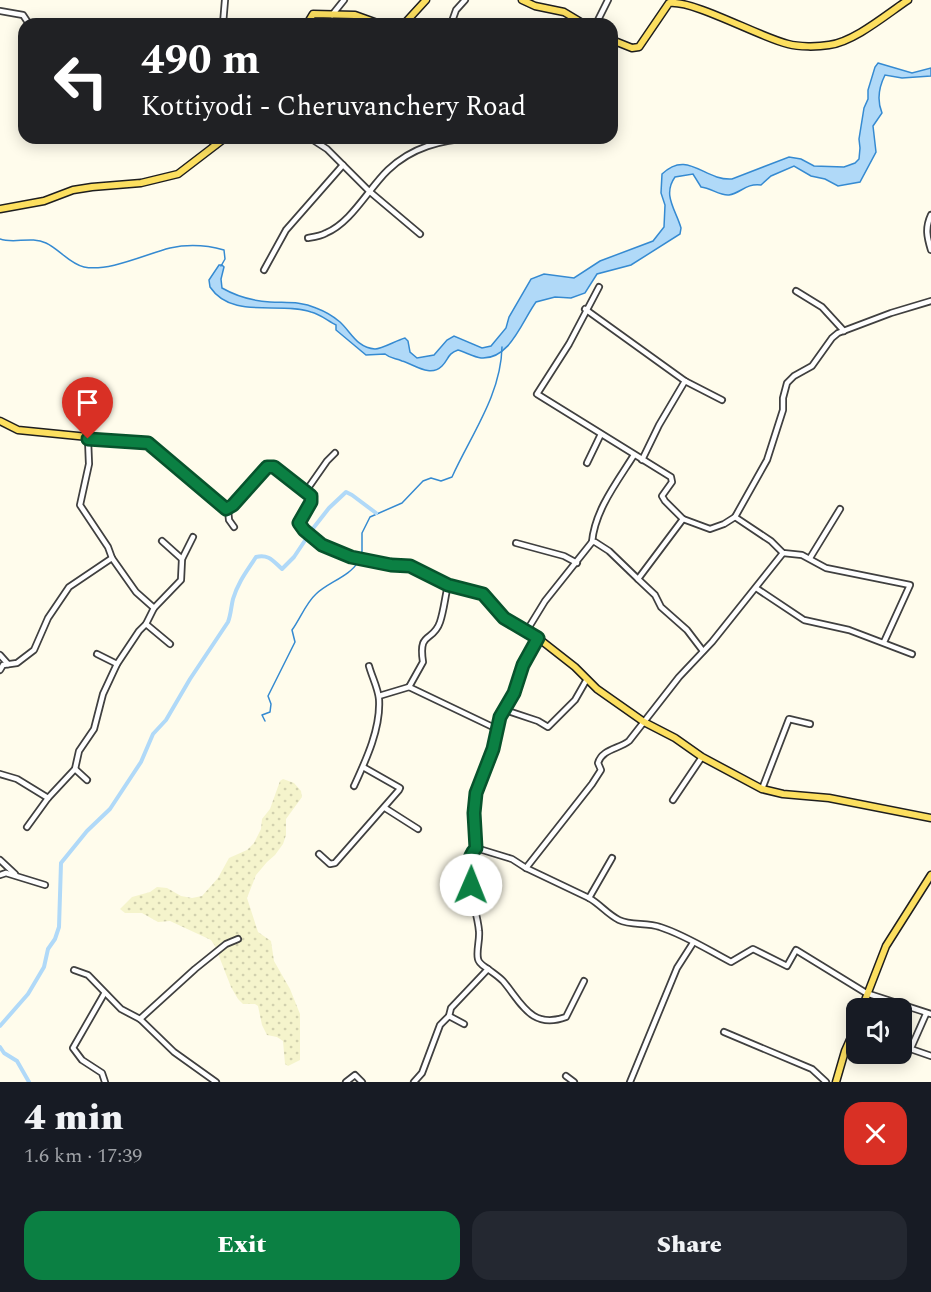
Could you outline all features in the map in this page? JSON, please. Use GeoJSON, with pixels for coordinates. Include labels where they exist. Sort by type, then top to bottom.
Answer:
{"type":"FeatureCollection","features":[{"type":"Feature","properties":{"kind":"main road"},"geometry":{"type":"LineString","coordinates":[[410,18],[426,0]]}},
{"type":"Feature","properties":{"kind":"main road"},"geometry":{"type":"LineString","coordinates":[[522,0],[535,6],[564,12],[574,18]]}},
{"type":"Feature","properties":{"kind":"main road"},"geometry":{"type":"LineString","coordinates":[[618,42],[632,48],[639,47],[669,3],[674,0],[700,4],[788,44],[829,45],[854,36],[908,0]]}},
{"type":"Feature","properties":{"kind":"main road"},"geometry":{"type":"LineString","coordinates":[[311,18],[313,14],[355,15],[363,18]]}},
{"type":"Feature","properties":{"kind":"main road"},"geometry":{"type":"LineString","coordinates":[[0,209],[44,201],[73,190],[141,183],[178,174],[216,145]]}},
{"type":"Feature","properties":{"kind":"main road"},"geometry":{"type":"LineString","coordinates":[[0,421],[18,430],[88,439],[148,443],[228,510],[267,467],[271,466],[306,491],[312,499],[300,520],[300,526],[322,545],[359,559],[410,566],[448,585],[483,594],[504,618],[538,638],[575,667],[597,689],[644,722],[675,738],[702,757],[762,789],[783,794],[830,798],[931,818]]}},
{"type":"Feature","properties":{"kind":"main road"},"geometry":{"type":"LineString","coordinates":[[865,998],[886,946],[931,875]]}},
{"type":"Feature","properties":{"kind":"main road"},"geometry":{"type":"LineString","coordinates":[[836,1082],[846,1049]]}},
{"type":"Feature","properties":{"kind":"street"},"geometry":{"type":"LineString","coordinates":[[224,18],[225,0]]}},
{"type":"Feature","properties":{"kind":"street"},"geometry":{"type":"LineString","coordinates":[[332,15],[344,0]]}},
{"type":"Feature","properties":{"kind":"street"},"geometry":{"type":"LineString","coordinates":[[453,18],[456,10],[465,0]]}},
{"type":"Feature","properties":{"kind":"street"},"geometry":{"type":"LineString","coordinates":[[599,18],[608,0]]}},
{"type":"Feature","properties":{"kind":"street"},"geometry":{"type":"LineString","coordinates":[[0,11],[23,15],[25,18]]}},
{"type":"Feature","properties":{"kind":"street"},"geometry":{"type":"LineString","coordinates":[[319,144],[369,191],[420,234]]}},
{"type":"Feature","properties":{"kind":"street"},"geometry":{"type":"LineString","coordinates":[[308,238],[326,234],[335,229],[389,169],[410,153],[429,144]]}},
{"type":"Feature","properties":{"kind":"street"},"geometry":{"type":"LineString","coordinates":[[264,270],[286,230],[343,165]]}},
{"type":"Feature","properties":{"kind":"street"},"geometry":{"type":"LineString","coordinates":[[931,215],[927,224],[927,237],[931,250]]}},
{"type":"Feature","properties":{"kind":"street"},"geometry":{"type":"LineString","coordinates":[[599,287],[585,309],[569,344],[537,394],[671,477],[672,482],[662,496],[664,501],[683,519],[710,529],[735,517],[768,460],[783,410],[787,383],[794,376],[812,366],[832,338],[844,331],[883,315],[931,301]]}},
{"type":"Feature","properties":{"kind":"street"},"geometry":{"type":"LineString","coordinates":[[796,291],[822,307],[844,331]]}},
{"type":"Feature","properties":{"kind":"street"},"geometry":{"type":"LineString","coordinates":[[585,309],[685,381],[722,399]]}},
{"type":"Feature","properties":{"kind":"street"},"geometry":{"type":"LineString","coordinates":[[642,460],[659,425],[685,381]]}},
{"type":"Feature","properties":{"kind":"street"},"geometry":{"type":"LineString","coordinates":[[587,463],[601,434]]}},
{"type":"Feature","properties":{"kind":"street"},"geometry":{"type":"LineString","coordinates":[[88,439],[88,464],[80,506],[136,592],[154,608]]}},
{"type":"Feature","properties":{"kind":"street"},"geometry":{"type":"LineString","coordinates":[[306,491],[335,453]]}},
{"type":"Feature","properties":{"kind":"street"},"geometry":{"type":"LineString","coordinates":[[526,632],[545,602],[592,542],[597,520],[608,495],[634,455]]}},
{"type":"Feature","properties":{"kind":"street"},"geometry":{"type":"LineString","coordinates":[[810,558],[840,508]]}},
{"type":"Feature","properties":{"kind":"street"},"geometry":{"type":"LineString","coordinates":[[228,510],[229,520],[234,527]]}},
{"type":"Feature","properties":{"kind":"street"},"geometry":{"type":"LineString","coordinates":[[735,517],[771,541],[783,553],[802,555],[826,568],[910,585],[884,642]]}},
{"type":"Feature","properties":{"kind":"street"},"geometry":{"type":"LineString","coordinates":[[638,579],[683,519]]}},
{"type":"Feature","properties":{"kind":"street"},"geometry":{"type":"LineString","coordinates":[[27,827],[48,798],[75,769],[79,751],[94,729],[103,694],[117,664],[146,624],[154,608],[181,580],[182,559],[193,537]]}},
{"type":"Feature","properties":{"kind":"street"},"geometry":{"type":"LineString","coordinates":[[162,541],[182,559]]}},
{"type":"Feature","properties":{"kind":"street"},"geometry":{"type":"LineString","coordinates":[[592,542],[609,551],[656,595],[661,607],[687,630],[703,651]]}},
{"type":"Feature","properties":{"kind":"street"},"geometry":{"type":"LineString","coordinates":[[516,543],[564,556],[577,563]]}},
{"type":"Feature","properties":{"kind":"street"},"geometry":{"type":"LineString","coordinates":[[526,868],[597,777],[601,770],[597,761],[599,758],[608,750],[629,741],[679,677],[756,588],[783,553]]}},
{"type":"Feature","properties":{"kind":"street"},"geometry":{"type":"LineString","coordinates":[[0,670],[3,665],[21,661],[34,650],[48,618],[69,587],[112,558]]}},
{"type":"Feature","properties":{"kind":"street"},"geometry":{"type":"LineString","coordinates":[[409,687],[423,662],[420,651],[424,641],[435,631],[440,621],[448,585]]}},
{"type":"Feature","properties":{"kind":"street"},"geometry":{"type":"LineString","coordinates":[[756,588],[804,620],[849,630],[912,654]]}},
{"type":"Feature","properties":{"kind":"street"},"geometry":{"type":"LineString","coordinates":[[146,624],[170,644]]}},
{"type":"Feature","properties":{"kind":"street"},"geometry":{"type":"LineString","coordinates":[[538,638],[523,665],[514,693],[497,729],[493,749],[476,793],[474,813],[476,848],[472,852],[468,867],[479,928],[478,957],[479,962],[501,979],[526,1011],[536,1018],[566,1017],[584,981]]}},
{"type":"Feature","properties":{"kind":"street"},"geometry":{"type":"LineString","coordinates":[[97,654],[117,664]]}},
{"type":"Feature","properties":{"kind":"street"},"geometry":{"type":"LineString","coordinates":[[0,655],[8,664]]}},
{"type":"Feature","properties":{"kind":"street"},"geometry":{"type":"LineString","coordinates":[[354,786],[363,767],[379,717],[379,696],[369,666]]}},
{"type":"Feature","properties":{"kind":"street"},"geometry":{"type":"LineString","coordinates":[[505,710],[538,721],[548,727],[575,700],[587,679]]}},
{"type":"Feature","properties":{"kind":"street"},"geometry":{"type":"LineString","coordinates":[[379,696],[409,687],[497,729]]}},
{"type":"Feature","properties":{"kind":"street"},"geometry":{"type":"LineString","coordinates":[[762,789],[789,719],[810,724]]}},
{"type":"Feature","properties":{"kind":"street"},"geometry":{"type":"LineString","coordinates":[[673,800],[702,757]]}},
{"type":"Feature","properties":{"kind":"street"},"geometry":{"type":"LineString","coordinates":[[319,854],[330,864],[335,863],[400,788],[363,767]]}},
{"type":"Feature","properties":{"kind":"street"},"geometry":{"type":"LineString","coordinates":[[75,769],[87,780]]}},
{"type":"Feature","properties":{"kind":"street"},"geometry":{"type":"LineString","coordinates":[[0,774],[16,779],[48,798]]}},
{"type":"Feature","properties":{"kind":"street"},"geometry":{"type":"LineString","coordinates":[[385,808],[418,829]]}},
{"type":"Feature","properties":{"kind":"street"},"geometry":{"type":"LineString","coordinates":[[476,848],[512,859],[597,902],[607,913],[621,921],[651,924],[677,932],[693,943],[731,962],[753,949],[787,966],[796,950],[866,993],[928,1014],[912,1046]]}},
{"type":"Feature","properties":{"kind":"street"},"geometry":{"type":"LineString","coordinates":[[589,898],[612,858]]}},
{"type":"Feature","properties":{"kind":"street"},"geometry":{"type":"LineString","coordinates":[[0,860],[17,876]]}},
{"type":"Feature","properties":{"kind":"street"},"geometry":{"type":"LineString","coordinates":[[0,875],[6,873],[45,885]]}},
{"type":"Feature","properties":{"kind":"street"},"geometry":{"type":"LineString","coordinates":[[140,1019],[195,969],[226,944],[238,939]]}},
{"type":"Feature","properties":{"kind":"street"},"geometry":{"type":"LineString","coordinates":[[630,1082],[677,968],[693,943]]}},
{"type":"Feature","properties":{"kind":"street"},"geometry":{"type":"LineString","coordinates":[[414,1082],[427,1063],[441,1025],[449,1016],[451,1008],[488,969]]}},
{"type":"Feature","properties":{"kind":"street"},"geometry":{"type":"LineString","coordinates":[[74,970],[88,975],[121,1009],[140,1019],[174,1052],[216,1082]]}},
{"type":"Feature","properties":{"kind":"street"},"geometry":{"type":"LineString","coordinates":[[104,994],[73,1048],[82,1060],[102,1073],[105,1082]]}},
{"type":"Feature","properties":{"kind":"street"},"geometry":{"type":"LineString","coordinates":[[449,1016],[464,1024]]}},
{"type":"Feature","properties":{"kind":"street"},"geometry":{"type":"LineString","coordinates":[[724,1032],[812,1069],[826,1082]]}},
{"type":"Feature","properties":{"kind":"street"},"geometry":{"type":"LineString","coordinates":[[912,1048],[931,1056]]}},
{"type":"Feature","properties":{"kind":"street"},"geometry":{"type":"LineString","coordinates":[[346,1082],[355,1075],[362,1082]]}},
{"type":"Feature","properties":{"kind":"street"},"geometry":{"type":"LineString","coordinates":[[566,1076],[574,1082]]}},
{"type":"Feature","properties":{"kind":"green space"},"geometry":{"type":"Polygon","coordinates":[[[283,779],[294,783],[301,791],[302,797],[286,819],[286,835],[283,844],[256,875],[247,898],[258,932],[271,941],[274,961],[290,989],[300,1014],[300,1060],[288,1066],[285,1064],[283,1041],[267,1035],[262,1025],[258,1006],[243,1004],[238,999],[211,940],[170,921],[158,922],[142,913],[125,913],[120,909],[132,897],[150,892],[157,887],[167,888],[181,896],[192,898],[202,896],[218,878],[229,858],[247,850],[254,843],[261,829],[262,819],[270,809],[280,781],[283,779]]]}},
{"type":"Feature","properties":{"kind":"water"},"geometry":{"type":"Polygon","coordinates":[[[878,63],[912,73],[931,68],[931,76],[902,78],[885,75],[879,94],[882,113],[873,126],[876,152],[860,182],[838,186],[825,179],[811,176],[794,166],[771,176],[761,185],[751,185],[726,195],[701,187],[693,174],[675,177],[671,184],[670,196],[681,228],[680,234],[631,265],[597,274],[585,293],[571,298],[555,297],[536,302],[514,338],[500,353],[491,357],[481,358],[458,350],[437,369],[432,371],[422,369],[385,354],[366,355],[336,330],[336,325],[314,313],[298,309],[243,307],[219,297],[210,287],[209,280],[219,265],[222,265],[224,267],[221,279],[222,288],[251,299],[299,303],[319,309],[337,320],[359,343],[369,348],[378,349],[405,338],[408,341],[410,352],[417,358],[434,355],[447,340],[454,336],[482,348],[491,346],[506,328],[509,317],[531,279],[544,274],[574,278],[600,261],[653,241],[664,227],[665,205],[661,193],[662,174],[671,167],[688,165],[713,176],[732,179],[789,157],[801,159],[814,166],[844,167],[855,163],[859,159],[859,139],[868,90],[878,63]]]}},
{"type":"Feature","properties":{"kind":"waterway"},"geometry":{"type":"LineString","coordinates":[[931,227],[931,236]]}},
{"type":"Feature","properties":{"kind":"waterway"},"geometry":{"type":"LineString","coordinates":[[0,239],[40,241],[51,246],[69,260],[84,267],[94,268],[116,265],[170,248],[204,246],[224,250],[225,259],[221,266]]}},
{"type":"Feature","properties":{"kind":"waterway"},"geometry":{"type":"LineString","coordinates":[[360,558],[362,533],[370,517],[402,503],[423,481],[431,478],[441,481],[452,477],[491,398],[500,365],[502,347]]}},
{"type":"Feature","properties":{"kind":"waterway"},"geometry":{"type":"LineString","coordinates":[[311,531],[329,508],[346,492],[376,513]]}},
{"type":"Feature","properties":{"kind":"waterway"},"geometry":{"type":"LineString","coordinates":[[0,1026],[28,994],[44,967],[48,949],[55,939],[59,927],[61,863],[87,831],[110,809],[141,762],[153,734],[166,720],[228,622],[237,587],[256,557],[268,557],[282,569],[294,557],[308,536]]}},
{"type":"Feature","properties":{"kind":"waterway"},"geometry":{"type":"LineString","coordinates":[[265,721],[262,715],[270,712],[271,704],[268,696],[295,642],[292,630],[306,606],[321,590],[350,571],[358,562]]}},
{"type":"Feature","properties":{"kind":"waterway"},"geometry":{"type":"LineString","coordinates":[[0,1047],[4,1053],[17,1061],[29,1082]]}},
{"type":"Feature","properties":{"kind":"route"},"geometry":{"type":"LineString","coordinates":[[88,439],[148,443],[228,510],[267,467],[274,467],[311,496],[311,502],[299,523],[322,545],[351,557],[391,565],[410,566],[448,585],[483,594],[504,618],[538,638],[523,665],[514,693],[500,717],[493,749],[476,793],[474,838],[476,848],[472,852],[468,867],[471,885]]}}]}
